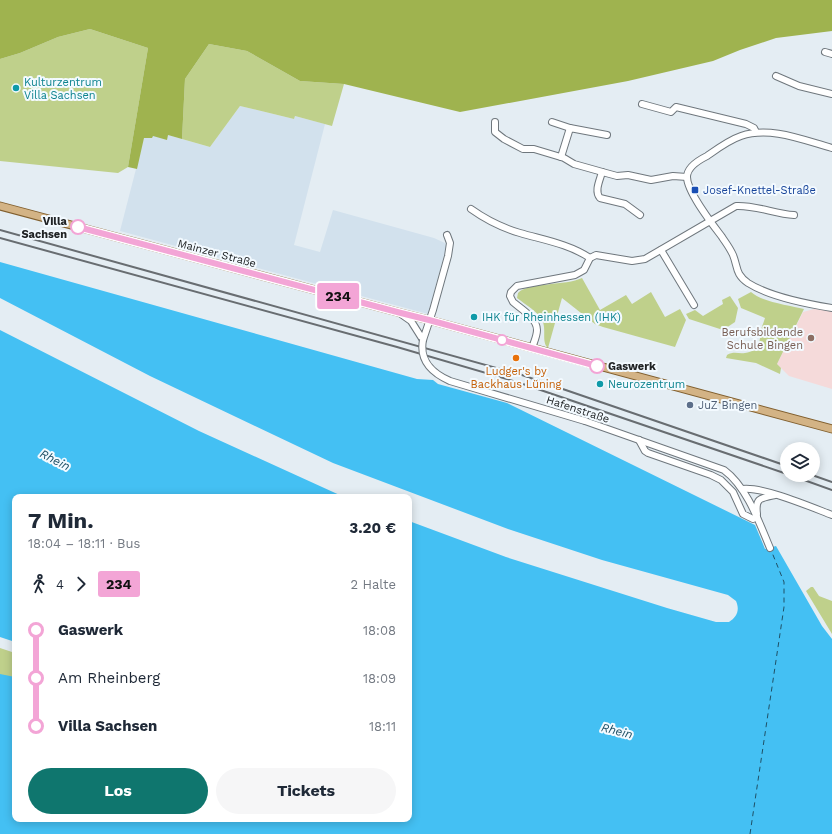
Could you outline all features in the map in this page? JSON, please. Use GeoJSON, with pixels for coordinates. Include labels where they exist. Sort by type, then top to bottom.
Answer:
{"type":"FeatureCollection","features":[{"type":"Feature","properties":{"kind":"main road","name":"Mainzer Straße"},"geometry":{"type":"LineString","coordinates":[[0,206],[832,429]]}},
{"type":"Feature","properties":{"kind":"street"},"geometry":{"type":"LineString","coordinates":[[825,52],[832,54]]}},
{"type":"Feature","properties":{"kind":"street"},"geometry":{"type":"LineString","coordinates":[[776,76],[799,86],[832,94]]}},
{"type":"Feature","properties":{"kind":"street"},"geometry":{"type":"LineString","coordinates":[[642,104],[671,112],[676,107],[746,124],[754,128],[756,132]]}},
{"type":"Feature","properties":{"kind":"street"},"geometry":{"type":"LineString","coordinates":[[494,122],[495,132],[514,144],[523,148],[534,149],[561,157],[574,164],[602,172],[617,176],[628,175],[651,180],[673,176],[687,177]]}},
{"type":"Feature","properties":{"kind":"street"},"geometry":{"type":"LineString","coordinates":[[552,122],[570,128],[607,135]]}},
{"type":"Feature","properties":{"kind":"street"},"geometry":{"type":"LineString","coordinates":[[561,157],[570,128]]}},
{"type":"Feature","properties":{"kind":"street"},"geometry":{"type":"LineString","coordinates":[[832,148],[780,134],[756,132],[737,138],[699,160],[690,169],[687,177],[692,193],[732,253],[735,266],[739,274],[748,283],[766,292],[805,303],[832,308]]}},
{"type":"Feature","properties":{"kind":"street"},"geometry":{"type":"LineString","coordinates":[[602,172],[597,195],[600,198],[625,204],[640,215]]}},
{"type":"Feature","properties":{"kind":"street"},"geometry":{"type":"LineString","coordinates":[[532,348],[537,333],[537,325],[513,302],[510,296],[513,289],[517,286],[575,276],[584,270],[590,258],[596,255],[636,261],[645,259],[711,222],[736,206],[745,206],[794,215]]}},
{"type":"Feature","properties":{"kind":"street"},"geometry":{"type":"LineString","coordinates":[[471,209],[483,217],[518,233],[576,250],[590,258]]}},
{"type":"Feature","properties":{"kind":"street"},"geometry":{"type":"LineString","coordinates":[[429,320],[448,256],[450,243],[447,235]]}},
{"type":"Feature","properties":{"kind":"street"},"geometry":{"type":"LineString","coordinates":[[661,250],[694,305]]}},
{"type":"Feature","properties":{"kind":"street","name":"Hafenstraße"},"geometry":{"type":"LineString","coordinates":[[401,313],[411,321],[422,340]]}},
{"type":"Feature","properties":{"kind":"street","name":"Hafenstraße"},"geometry":{"type":"LineString","coordinates":[[429,320],[422,340],[422,346],[426,363],[431,370],[439,376],[450,381],[585,421],[718,467],[730,474],[742,489],[770,548]]}},
{"type":"Feature","properties":{"kind":"street"},"geometry":{"type":"LineString","coordinates":[[639,440],[648,453],[711,475],[721,480],[733,492],[743,514],[757,518],[756,505],[758,501],[762,498],[775,495]]}},
{"type":"Feature","properties":{"kind":"street"},"geometry":{"type":"LineString","coordinates":[[742,489],[750,488],[775,495],[832,515]]}},
{"type":"Feature","properties":{"kind":"shaded area"},"geometry":{"type":"Polygon","coordinates":[[[240,106],[294,119],[295,116],[325,124],[294,245],[320,252],[333,210],[434,238],[447,244],[428,314],[120,231],[144,138],[168,135],[210,147],[240,106]]]}},
{"type":"Feature","properties":{"kind":"shaded area","name":"Berufsbildende Schule Bingen"},"geometry":{"type":"Polygon","coordinates":[[[814,309],[832,310],[832,389],[789,376],[777,364],[803,312],[814,309]]]}},
{"type":"Feature","properties":{"kind":"green space"},"geometry":{"type":"Polygon","coordinates":[[[0,0],[832,0],[832,31],[776,38],[713,61],[628,81],[460,112],[344,84],[300,81],[247,51],[209,44],[185,79],[182,139],[168,135],[167,140],[153,136],[152,138],[144,138],[137,169],[128,167],[148,48],[90,29],[58,37],[20,53],[0,59],[0,0]]]}},
{"type":"Feature","properties":{"kind":"green space"},"geometry":{"type":"Polygon","coordinates":[[[90,29],[148,48],[128,167],[118,173],[0,161],[0,59],[20,53],[58,37],[90,29]]]}},
{"type":"Feature","properties":{"kind":"green space"},"geometry":{"type":"Polygon","coordinates":[[[209,44],[247,51],[300,81],[344,84],[332,126],[295,116],[294,119],[240,106],[210,147],[182,139],[185,79],[209,44]]]}},
{"type":"Feature","properties":{"kind":"green space"},"geometry":{"type":"Polygon","coordinates":[[[582,278],[600,310],[626,295],[632,304],[651,292],[665,317],[680,309],[686,320],[675,347],[595,324],[562,298],[548,348],[545,342],[542,320],[534,311],[517,298],[518,293],[530,287],[567,282],[582,278]]]}},
{"type":"Feature","properties":{"kind":"green space"},"geometry":{"type":"Polygon","coordinates":[[[751,292],[769,301],[804,309],[777,364],[781,368],[780,374],[756,363],[726,358],[727,355],[732,353],[750,352],[757,348],[765,318],[741,308],[738,299],[751,292]]]}},
{"type":"Feature","properties":{"kind":"green space"},"geometry":{"type":"Polygon","coordinates":[[[730,296],[738,308],[735,322],[723,330],[689,319],[686,314],[695,310],[703,316],[723,304],[722,300],[730,296]]]}},
{"type":"Feature","properties":{"kind":"green space"},"geometry":{"type":"Polygon","coordinates":[[[813,587],[819,596],[832,601],[832,634],[806,591],[813,587]]]}},
{"type":"Feature","properties":{"kind":"green space"},"geometry":{"type":"Polygon","coordinates":[[[0,648],[12,652],[12,791],[0,789],[0,648]]]}},
{"type":"Feature","properties":{"kind":"water","name":"Rhein"},"geometry":{"type":"Polygon","coordinates":[[[0,262],[417,379],[433,380],[438,384],[507,403],[755,525],[765,549],[776,546],[822,626],[832,639],[832,834],[0,834],[0,674],[12,676],[12,822],[412,822],[412,522],[506,557],[716,622],[729,622],[736,616],[738,607],[736,601],[728,595],[602,560],[508,529],[333,463],[150,376],[0,298],[0,262]]]}},
{"type":"Feature","properties":{"kind":"water","name":"Rhein"},"geometry":{"type":"Polygon","coordinates":[[[0,330],[199,431],[337,494],[12,494],[12,641],[0,637],[0,330]]]}},
{"type":"Feature","properties":{"kind":"ferry route"},"geometry":{"type":"LineString","coordinates":[[750,834],[784,607],[784,582],[771,550]]}},
{"type":"Feature","properties":{"kind":"railway"},"geometry":{"type":"LineString","coordinates":[[0,230],[522,375],[780,464]]}},
{"type":"Feature","properties":{"kind":"railway"},"geometry":{"type":"LineString","coordinates":[[0,238],[397,347],[520,383],[780,472]]}},
{"type":"Feature","properties":{"kind":"railway"},"geometry":{"type":"LineString","coordinates":[[820,478],[832,482]]}},
{"type":"Feature","properties":{"kind":"railway"},"geometry":{"type":"LineString","coordinates":[[810,482],[832,490]]}},
{"type":"Feature","properties":{"kind":"bus line","name":"234"},"geometry":{"type":"LineString","coordinates":[[78,227],[597,366]]}},
{"type":"Feature","properties":{"kind":"place","name":"Kulturzentrum Villa Sachsen"},"geometry":{"type":"Point","coordinates":[16,88]}},
{"type":"Feature","properties":{"kind":"place","name":"Josef-Knettel-Straße"},"geometry":{"type":"Point","coordinates":[695,190]}},
{"type":"Feature","properties":{"kind":"place","name":"Villa Sachsen"},"geometry":{"type":"Point","coordinates":[78,227]}},
{"type":"Feature","properties":{"kind":"place","name":"IHK für Rheinhessen (IHK)"},"geometry":{"type":"Point","coordinates":[474,317]}},
{"type":"Feature","properties":{"kind":"place","name":"Berufsbildende Schule Bingen"},"geometry":{"type":"Point","coordinates":[811,338]}},
{"type":"Feature","properties":{"kind":"place","name":"Ludger's by Backhaus Lüning"},"geometry":{"type":"Point","coordinates":[516,358]}},
{"type":"Feature","properties":{"kind":"place","name":"Gaswerk"},"geometry":{"type":"Point","coordinates":[597,366]}},
{"type":"Feature","properties":{"kind":"place","name":"Neurozentrum"},"geometry":{"type":"Point","coordinates":[600,384]}},
{"type":"Feature","properties":{"kind":"place","name":"JuZ Bingen"},"geometry":{"type":"Point","coordinates":[690,405]}}]}
